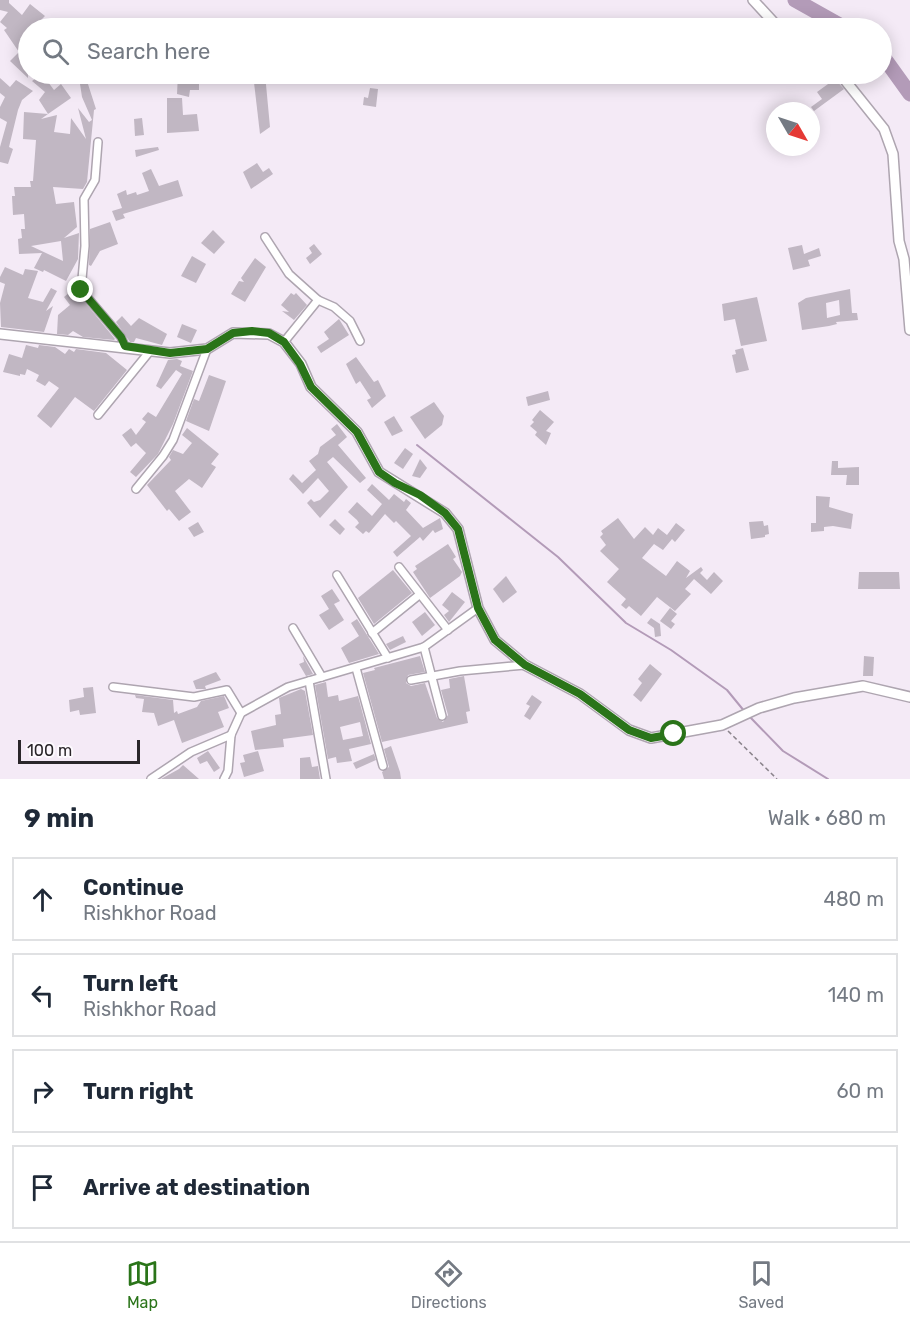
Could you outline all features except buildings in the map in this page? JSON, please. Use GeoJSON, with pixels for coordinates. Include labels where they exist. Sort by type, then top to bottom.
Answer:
{"type":"FeatureCollection","features":[{"type":"Feature","properties":{"kind":"street"},"geometry":{"type":"LineString","coordinates":[[753,0],[770,18]]}},
{"type":"Feature","properties":{"kind":"street"},"geometry":{"type":"LineString","coordinates":[[848,84],[884,129],[893,154],[899,241],[904,259],[910,330]]}},
{"type":"Feature","properties":{"kind":"street"},"geometry":{"type":"LineString","coordinates":[[98,142],[95,180],[84,199],[85,246],[81,290],[121,337],[125,346]]}},
{"type":"Feature","properties":{"kind":"street"},"geometry":{"type":"LineString","coordinates":[[265,237],[290,274],[318,300],[334,307],[350,321],[360,342]]}},
{"type":"Feature","properties":{"kind":"street"},"geometry":{"type":"LineString","coordinates":[[284,342],[318,300]]}},
{"type":"Feature","properties":{"kind":"street"},"geometry":{"type":"LineString","coordinates":[[0,334],[125,346],[170,353],[207,349],[233,333],[269,333],[284,342],[300,364],[311,387],[357,432],[379,472],[420,495],[445,513],[458,529],[478,608],[495,640],[525,665],[580,694],[629,730],[651,738],[722,725],[759,708],[863,686],[910,697]]}},
{"type":"Feature","properties":{"kind":"street"},"geometry":{"type":"LineString","coordinates":[[136,489],[163,456],[172,440],[207,349]]}},
{"type":"Feature","properties":{"kind":"street"},"geometry":{"type":"LineString","coordinates":[[98,415],[150,351]]}},
{"type":"Feature","properties":{"kind":"street"},"geometry":{"type":"LineString","coordinates":[[399,567],[448,630]]}},
{"type":"Feature","properties":{"kind":"street"},"geometry":{"type":"LineString","coordinates":[[337,575],[388,658]]}},
{"type":"Feature","properties":{"kind":"street"},"geometry":{"type":"LineString","coordinates":[[372,633],[419,595]]}},
{"type":"Feature","properties":{"kind":"street"},"geometry":{"type":"LineString","coordinates":[[224,779],[228,771],[231,735],[241,713],[288,687],[424,647],[478,608]]}},
{"type":"Feature","properties":{"kind":"street"},"geometry":{"type":"LineString","coordinates":[[293,628],[322,678]]}},
{"type":"Feature","properties":{"kind":"street"},"geometry":{"type":"LineString","coordinates":[[424,647],[442,716]]}},
{"type":"Feature","properties":{"kind":"street"},"geometry":{"type":"LineString","coordinates":[[411,680],[432,675],[525,665]]}},
{"type":"Feature","properties":{"kind":"street"},"geometry":{"type":"LineString","coordinates":[[356,668],[382,766]]}},
{"type":"Feature","properties":{"kind":"street"},"geometry":{"type":"LineString","coordinates":[[309,681],[326,779]]}},
{"type":"Feature","properties":{"kind":"street"},"geometry":{"type":"LineString","coordinates":[[113,687],[194,697],[227,690],[241,713]]}},
{"type":"Feature","properties":{"kind":"street"},"geometry":{"type":"LineString","coordinates":[[151,779],[191,752],[231,735]]}},
{"type":"Feature","properties":{"kind":"path"},"geometry":{"type":"LineString","coordinates":[[722,725],[777,779]]}},
{"type":"Feature","properties":{"kind":"waterway"},"geometry":{"type":"LineString","coordinates":[[795,0],[827,18]]}},
{"type":"Feature","properties":{"kind":"waterway"},"geometry":{"type":"LineString","coordinates":[[892,69],[910,94]]}},
{"type":"Feature","properties":{"kind":"waterway"},"geometry":{"type":"LineString","coordinates":[[417,445],[558,557],[626,623],[671,650],[727,690],[745,712]]}},
{"type":"Feature","properties":{"kind":"waterway"},"geometry":{"type":"LineString","coordinates":[[749,716],[783,751],[828,779]]}},
{"type":"Feature","properties":{"kind":"route"},"geometry":{"type":"LineString","coordinates":[[81,290],[121,337],[125,346],[170,353],[207,349],[233,333],[252,331],[269,333],[284,342],[291,348],[311,387],[357,432],[379,472],[420,495],[445,513],[458,529],[478,608],[495,640],[525,665],[580,694],[629,730],[651,738],[674,734]]}}]}
